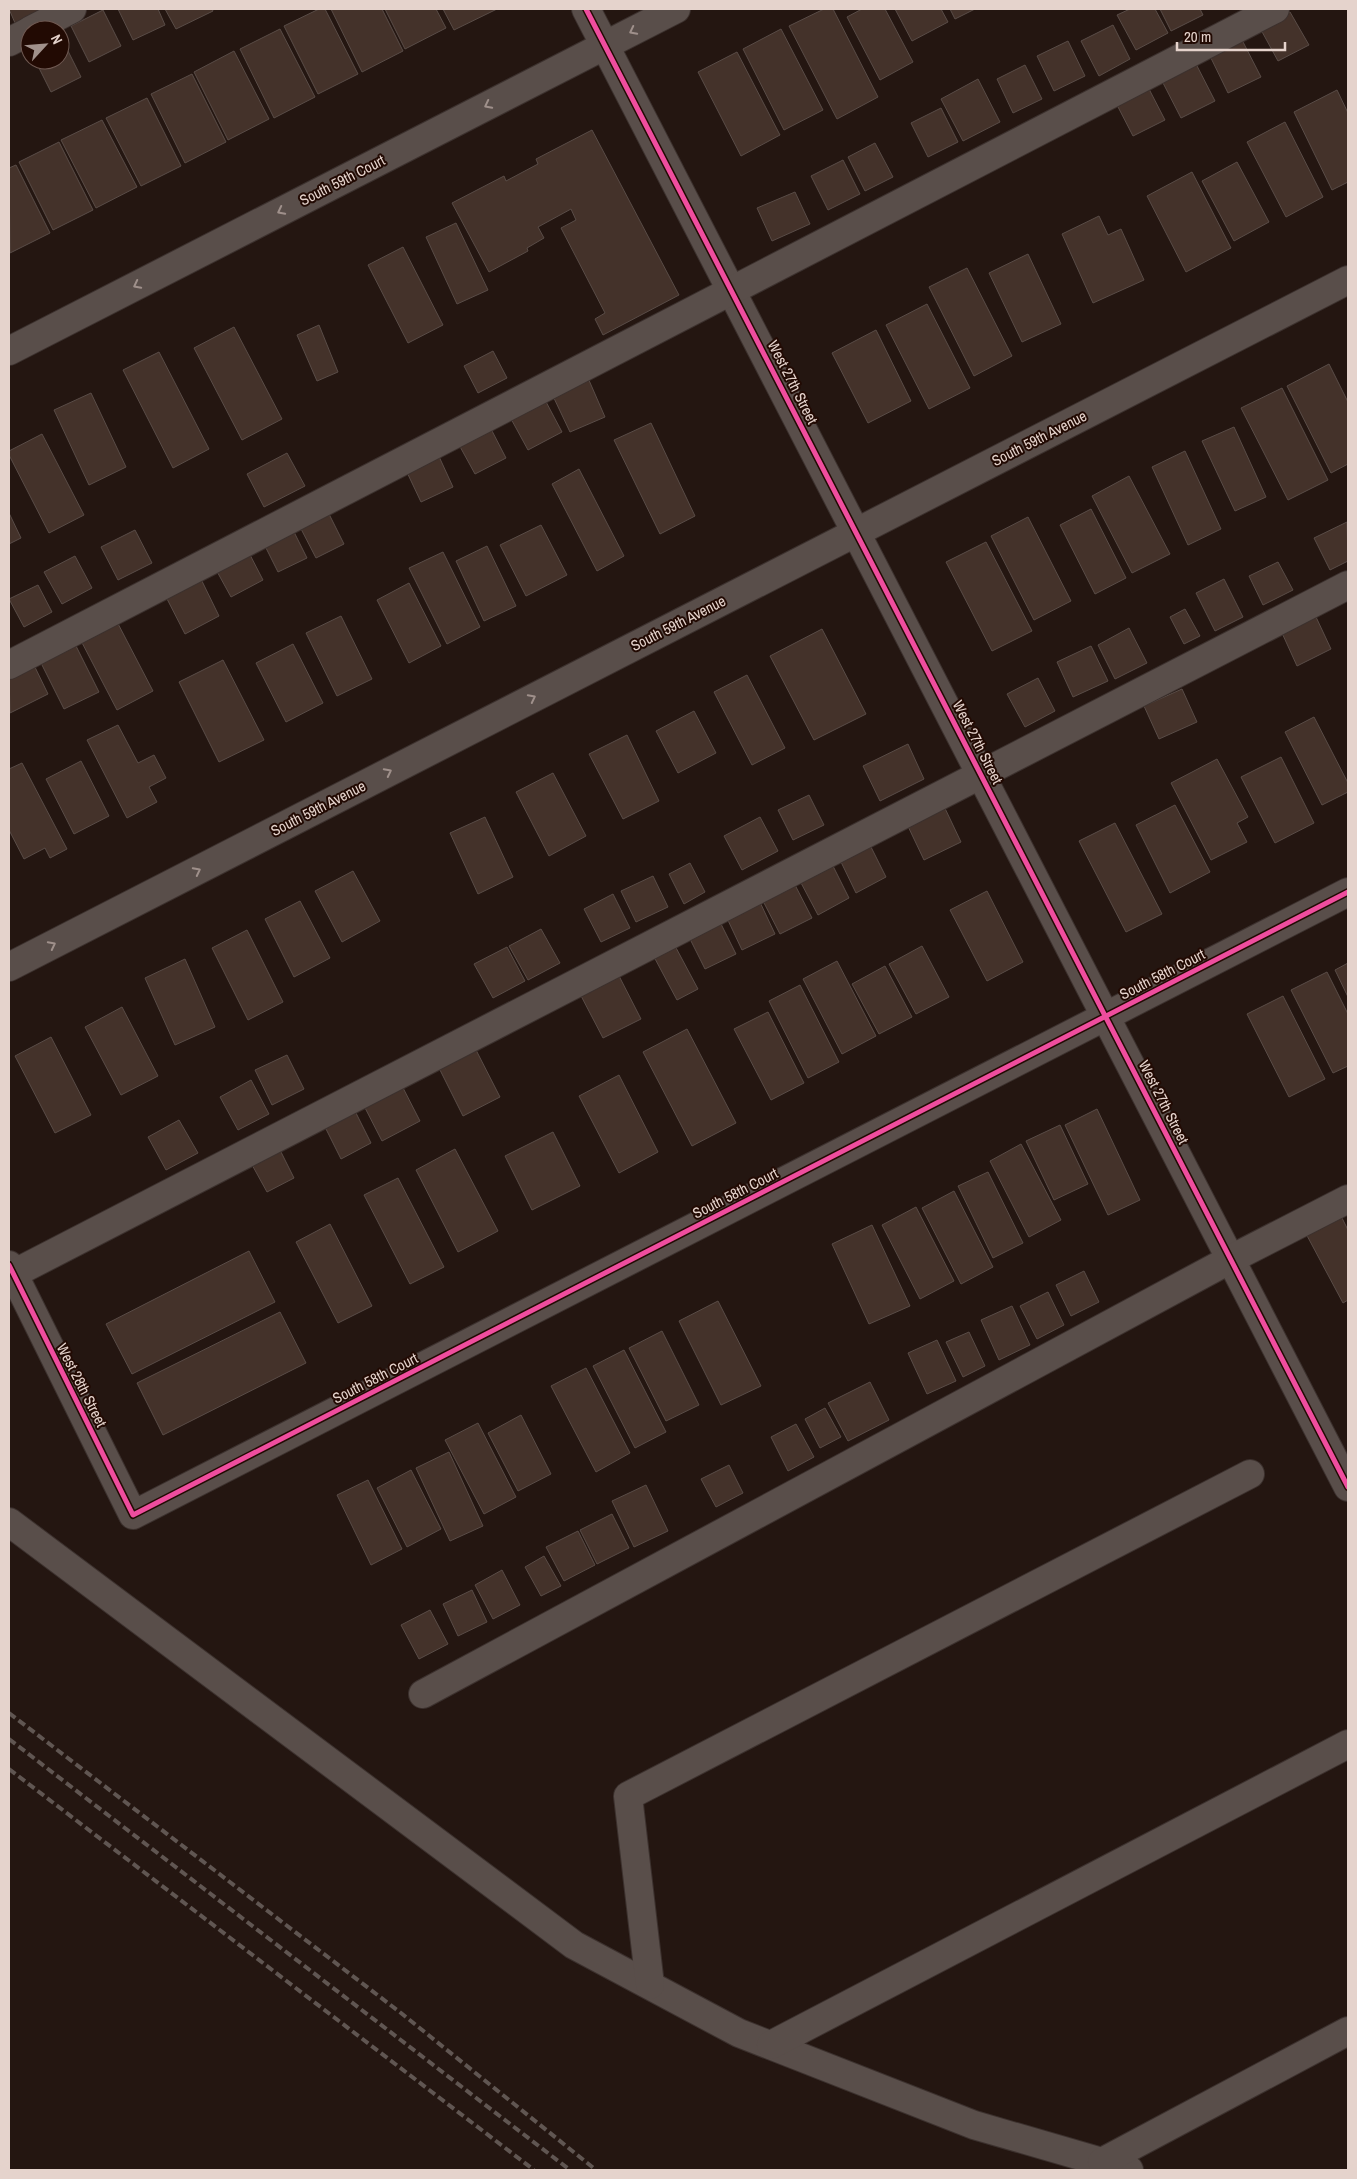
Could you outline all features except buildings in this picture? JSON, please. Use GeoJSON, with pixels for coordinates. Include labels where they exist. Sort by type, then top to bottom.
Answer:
{"type":"FeatureCollection","features":[{"type":"Feature","properties":{"kind":"street"},"geometry":{"type":"LineString","coordinates":[[51,20],[72,9]]}},
{"type":"Feature","properties":{"kind":"street","name":"West 27th Street"},"geometry":{"type":"LineString","coordinates":[[586,9],[1348,1487]]}},
{"type":"Feature","properties":{"kind":"street","name":"South 59th Court"},"geometry":{"type":"LineString","coordinates":[[9,351],[676,9]]}},
{"type":"Feature","properties":{"kind":"street"},"geometry":{"type":"LineString","coordinates":[[9,665],[1275,9]]}},
{"type":"Feature","properties":{"kind":"street"},"geometry":{"type":"LineString","coordinates":[[9,42],[20,36]]}},
{"type":"Feature","properties":{"kind":"street","name":"South 59th Avenue"},"geometry":{"type":"LineString","coordinates":[[9,967],[1348,280]]}},
{"type":"Feature","properties":{"kind":"street"},"geometry":{"type":"LineString","coordinates":[[11,1270],[981,775],[1348,585]]}},
{"type":"Feature","properties":{"kind":"street","name":"South 58th Court"},"geometry":{"type":"LineString","coordinates":[[133,1515],[1348,892]]}},
{"type":"Feature","properties":{"kind":"street"},"geometry":{"type":"LineString","coordinates":[[423,1694],[1231,1259],[1348,1199]]}},
{"type":"Feature","properties":{"kind":"street","name":"West 28th Street"},"geometry":{"type":"LineString","coordinates":[[11,1270],[133,1515]]}},
{"type":"Feature","properties":{"kind":"street"},"geometry":{"type":"LineString","coordinates":[[650,1985],[628,1796],[1250,1474]]}},
{"type":"Feature","properties":{"kind":"street"},"geometry":{"type":"LineString","coordinates":[[9,1522],[574,1945],[738,2033],[974,2125],[1129,2170]]}},
{"type":"Feature","properties":{"kind":"street"},"geometry":{"type":"LineString","coordinates":[[771,2045],[1348,1744]]}},
{"type":"Feature","properties":{"kind":"street"},"geometry":{"type":"LineString","coordinates":[[1102,2162],[1348,2031]]}},
{"type":"Feature","properties":{"kind":"railway"},"geometry":{"type":"LineString","coordinates":[[9,1713],[401,2013],[596,2170]]}},
{"type":"Feature","properties":{"kind":"railway"},"geometry":{"type":"LineString","coordinates":[[9,1739],[570,2170]]}},
{"type":"Feature","properties":{"kind":"railway"},"geometry":{"type":"LineString","coordinates":[[9,1769],[534,2170]]}},
{"type":"Feature","properties":{"kind":"cycle path"},"geometry":{"type":"LineString","coordinates":[[586,9],[1348,1487]]}},
{"type":"Feature","properties":{"kind":"cycle path"},"geometry":{"type":"LineString","coordinates":[[9,1265],[133,1515],[1348,892]]}}]}
